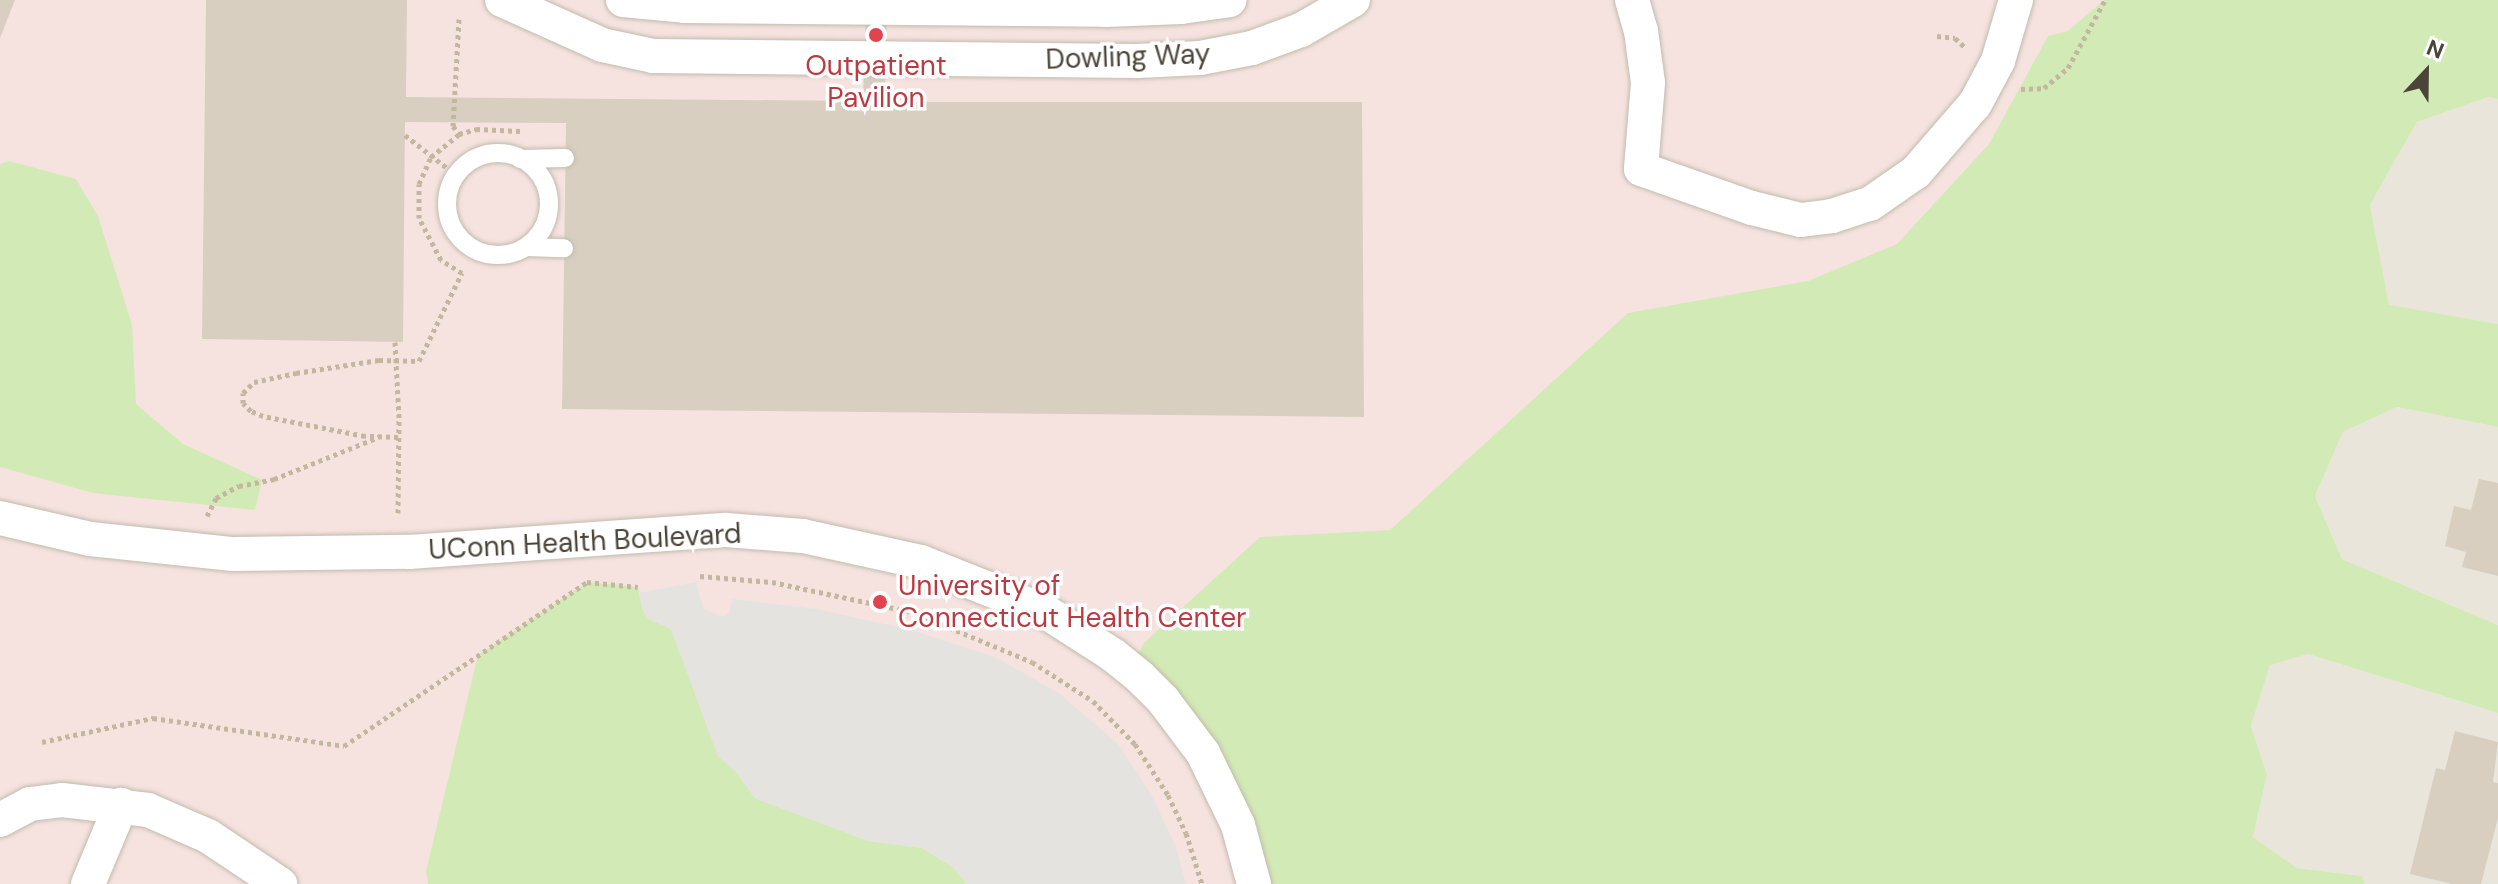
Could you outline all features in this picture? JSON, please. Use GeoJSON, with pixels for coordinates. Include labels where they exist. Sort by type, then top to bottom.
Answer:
{"type":"FeatureCollection","features":[{"type":"Feature","properties":{"kind":"street","name":"Dowling Way"},"geometry":{"type":"LineString","coordinates":[[502,0],[565,31],[635,54],[1170,60],[1226,54],[1283,38],[1353,0]]}},
{"type":"Feature","properties":{"kind":"street","name":"Dowling Way"},"geometry":{"type":"LineString","coordinates":[[623,0],[685,6],[986,9],[1149,9],[1230,0]]}},
{"type":"Feature","properties":{"kind":"street"},"geometry":{"type":"LineString","coordinates":[[1632,0],[1644,44],[1648,83],[1641,169],[1792,219],[1832,216],[1870,204],[1916,172],[1975,104],[1998,61],[2016,0]]}},
{"type":"Feature","properties":{"kind":"street"},"geometry":{"type":"LineString","coordinates":[[986,9],[988,59]]}},
{"type":"Feature","properties":{"kind":"street","name":"UConn Health Boulevard"},"geometry":{"type":"LineString","coordinates":[[0,518],[90,539],[233,554],[409,552],[726,530],[817,538],[921,562],[1046,612],[1113,655],[1140,677],[1163,700],[1203,753],[1238,825],[1254,884]]}},
{"type":"Feature","properties":{"kind":"street"},"geometry":{"type":"LineString","coordinates":[[0,820],[20,808],[41,801],[121,805],[148,810],[193,828],[280,884]]}},
{"type":"Feature","properties":{"kind":"street"},"geometry":{"type":"LineString","coordinates":[[88,884],[121,805]]}},
{"type":"Feature","properties":{"kind":"lane"},"geometry":{"type":"LineString","coordinates":[[526,247],[543,229],[549,212],[549,194],[542,177],[531,164],[520,159],[494,152],[477,157],[456,175],[446,199],[447,216],[454,233],[467,246],[483,254],[501,256],[526,247],[564,248]]}},
{"type":"Feature","properties":{"kind":"lane"},"geometry":{"type":"LineString","coordinates":[[520,159],[565,158]]}},
{"type":"Feature","properties":{"kind":"path"},"geometry":{"type":"LineString","coordinates":[[398,437],[380,437],[263,416],[243,403],[243,393],[254,382],[296,373],[379,360],[419,361],[462,273],[441,260],[419,218],[419,184],[431,157],[459,134],[453,126],[459,19]]}},
{"type":"Feature","properties":{"kind":"path"},"geometry":{"type":"LineString","coordinates":[[405,135],[456,175]]}},
{"type":"Feature","properties":{"kind":"path"},"geometry":{"type":"LineString","coordinates":[[395,342],[399,418],[398,513]]}},
{"type":"Feature","properties":{"kind":"path"},"geometry":{"type":"LineString","coordinates":[[207,516],[216,498],[239,486],[274,479],[380,437]]}},
{"type":"Feature","properties":{"kind":"path"},"geometry":{"type":"LineString","coordinates":[[700,576],[772,582],[912,612],[1032,662],[1093,701],[1135,744],[1168,795],[1186,833],[1202,884]]}},
{"type":"Feature","properties":{"kind":"path"},"geometry":{"type":"LineString","coordinates":[[42,742],[153,718],[344,746],[587,582],[638,587]]}},
{"type":"Feature","properties":{"kind":"shaded area","name":"University of Connecticut Health Center"},"geometry":{"type":"Polygon","coordinates":[[[0,0],[2327,0],[1638,884],[0,884],[0,0]]]}},
{"type":"Feature","properties":{"kind":"shaded area"},"geometry":{"type":"Polygon","coordinates":[[[2489,97],[2498,99],[2498,324],[2389,306],[2370,205],[2417,122],[2489,97]]]}},
{"type":"Feature","properties":{"kind":"shaded area"},"geometry":{"type":"Polygon","coordinates":[[[2397,407],[2498,427],[2498,625],[2342,559],[2315,496],[2343,432],[2397,407]]]}},
{"type":"Feature","properties":{"kind":"shaded area"},"geometry":{"type":"Polygon","coordinates":[[[696,582],[703,608],[722,617],[729,613],[732,599],[816,609],[908,629],[995,657],[1059,693],[1118,744],[1151,794],[1176,847],[1186,884],[967,884],[954,868],[922,848],[868,841],[755,798],[737,773],[718,756],[671,629],[648,619],[643,611],[639,593],[696,582]]]}},
{"type":"Feature","properties":{"kind":"shaded area"},"geometry":{"type":"Polygon","coordinates":[[[2308,654],[2498,713],[2498,884],[2365,884],[2362,876],[2297,868],[2253,837],[2267,775],[2251,726],[2270,664],[2308,654]]]}},
{"type":"Feature","properties":{"kind":"green space"},"geometry":{"type":"Polygon","coordinates":[[[2104,0],[2498,0],[2498,99],[2489,97],[2417,122],[2370,205],[2389,305],[2498,324],[2498,427],[2397,407],[2343,432],[2315,496],[2342,559],[2498,625],[2498,713],[2308,654],[2270,665],[2251,726],[2267,775],[2253,837],[2297,868],[2362,876],[2365,884],[1258,884],[1254,850],[1131,668],[1144,643],[1260,537],[1390,530],[1628,313],[1808,281],[1897,244],[1989,144],[2048,36],[2068,31],[2104,0]]]}},
{"type":"Feature","properties":{"kind":"green space"},"geometry":{"type":"Polygon","coordinates":[[[9,161],[76,179],[98,216],[132,325],[136,404],[183,444],[262,480],[255,510],[93,493],[0,467],[0,164],[9,161]]]}},
{"type":"Feature","properties":{"kind":"green space"},"geometry":{"type":"Polygon","coordinates":[[[587,582],[638,587],[643,611],[671,628],[718,756],[737,773],[755,798],[868,841],[922,848],[954,868],[967,884],[428,884],[426,871],[478,655],[587,582]]]}},
{"type":"Feature","properties":{"kind":"building"},"geometry":{"type":"Polygon","coordinates":[[[0,0],[15,0],[0,38],[0,0]]]}},
{"type":"Feature","properties":{"kind":"building"},"geometry":{"type":"Polygon","coordinates":[[[206,0],[407,0],[406,97],[863,101],[866,0],[887,0],[885,102],[1362,102],[1364,417],[562,409],[566,123],[405,122],[403,342],[202,339],[206,0]]]}},
{"type":"Feature","properties":{"kind":"building"},"geometry":{"type":"Polygon","coordinates":[[[2479,479],[2498,483],[2498,576],[2462,567],[2466,552],[2445,546],[2454,506],[2471,510],[2479,479]]]}},
{"type":"Feature","properties":{"kind":"building"},"geometry":{"type":"Polygon","coordinates":[[[2455,731],[2498,742],[2493,782],[2498,783],[2498,818],[2481,884],[2452,884],[2410,874],[2436,768],[2445,770],[2455,731]]]}},
{"type":"Feature","properties":{"kind":"place","name":"Outpatient Pavilion"},"geometry":{"type":"Point","coordinates":[876,35]}},
{"type":"Feature","properties":{"kind":"place","name":"University of Connecticut Health Center"},"geometry":{"type":"Point","coordinates":[880,602]}}]}
